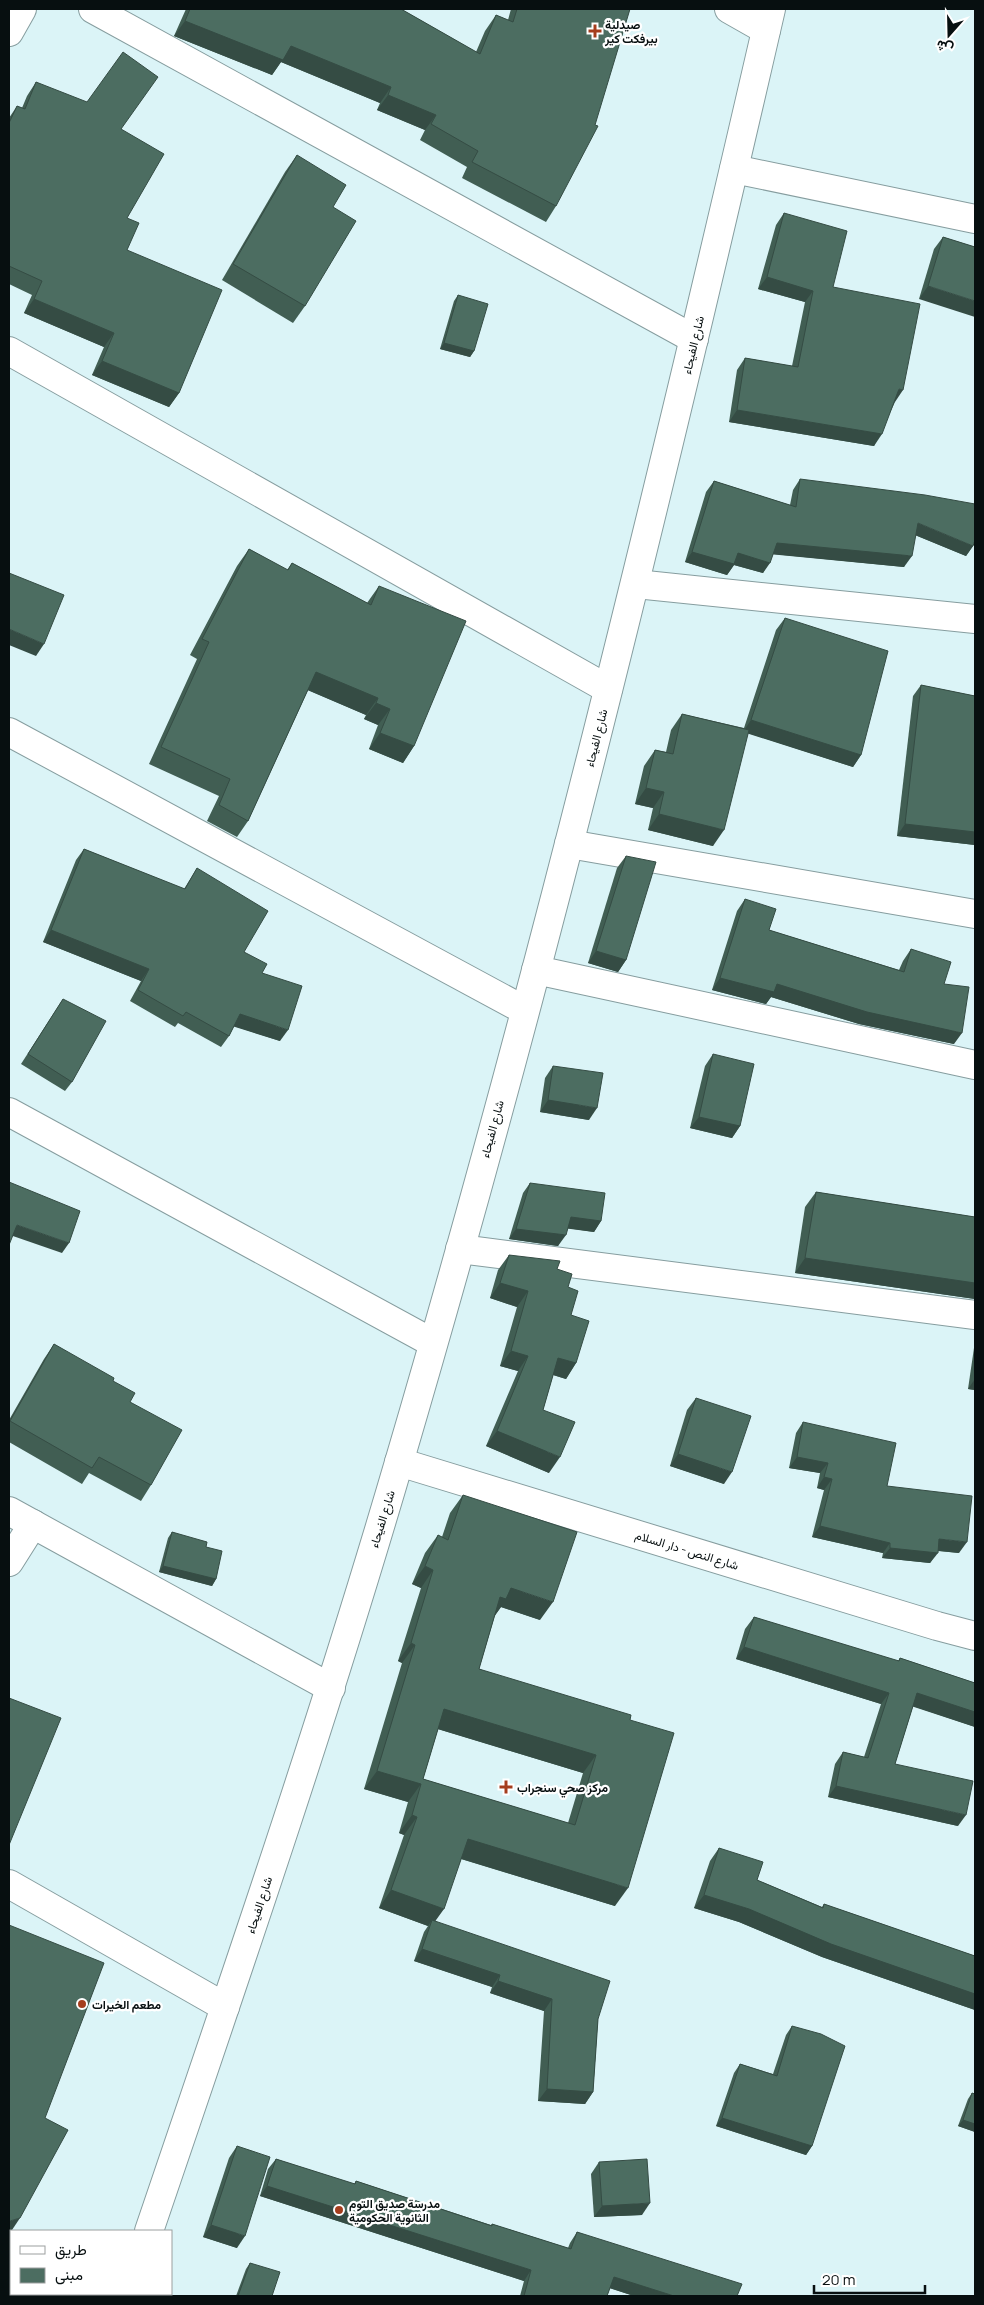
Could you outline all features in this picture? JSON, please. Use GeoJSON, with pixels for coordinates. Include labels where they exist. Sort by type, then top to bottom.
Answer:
{"type":"FeatureCollection","features":[{"type":"Feature","properties":{"kind":"street"},"geometry":{"type":"LineString","coordinates":[[9,32],[22,9]]}},
{"type":"Feature","properties":{"kind":"street"},"geometry":{"type":"LineString","coordinates":[[93,9],[694,339]]}},
{"type":"Feature","properties":{"kind":"street"},"geometry":{"type":"LineString","coordinates":[[729,9],[769,19]]}},
{"type":"Feature","properties":{"kind":"street","name":"شارع الفيحاء"},"geometry":{"type":"LineString","coordinates":[[149,2230],[331,1688],[434,1343],[536,970],[636,584],[769,19]]}},
{"type":"Feature","properties":{"kind":"street"},"geometry":{"type":"LineString","coordinates":[[734,169],[975,219]]}},
{"type":"Feature","properties":{"kind":"street"},"geometry":{"type":"LineString","coordinates":[[9,352],[608,689]]}},
{"type":"Feature","properties":{"kind":"street"},"geometry":{"type":"LineString","coordinates":[[636,584],[975,619]]}},
{"type":"Feature","properties":{"kind":"street"},"geometry":{"type":"LineString","coordinates":[[9,732],[524,1010]]}},
{"type":"Feature","properties":{"kind":"street"},"geometry":{"type":"LineString","coordinates":[[568,844],[975,914]]}},
{"type":"Feature","properties":{"kind":"street"},"geometry":{"type":"LineString","coordinates":[[536,970],[975,1065]]}},
{"type":"Feature","properties":{"kind":"street"},"geometry":{"type":"LineString","coordinates":[[9,1112],[434,1343]]}},
{"type":"Feature","properties":{"kind":"street"},"geometry":{"type":"LineString","coordinates":[[460,1249],[975,1315]]}},
{"type":"Feature","properties":{"kind":"street","name":"شارع النص - دار السلام"},"geometry":{"type":"LineString","coordinates":[[399,1462],[975,1636]]}},
{"type":"Feature","properties":{"kind":"street"},"geometry":{"type":"LineString","coordinates":[[9,1511],[331,1688]]}},
{"type":"Feature","properties":{"kind":"street"},"geometry":{"type":"LineString","coordinates":[[9,1562],[33,1524]]}},
{"type":"Feature","properties":{"kind":"street"},"geometry":{"type":"LineString","coordinates":[[9,1884],[225,2008]]}},
{"type":"Feature","properties":{"kind":"building"},"geometry":{"type":"Polygon","coordinates":[[[190,9],[401,9],[480,54],[496,15],[513,22],[517,9],[630,9],[595,125],[598,126],[556,206],[472,162],[478,151],[431,124],[436,115],[388,95],[391,87],[291,46],[283,60],[185,21],[190,9]]]}},
{"type":"Feature","properties":{"kind":"building"},"geometry":{"type":"Polygon","coordinates":[[[123,52],[158,77],[121,129],[164,154],[127,218],[139,223],[127,250],[222,290],[179,393],[102,361],[114,333],[34,299],[42,281],[9,266],[9,123],[17,106],[25,109],[36,82],[87,102],[123,52]]]}},
{"type":"Feature","properties":{"kind":"building"},"geometry":{"type":"Polygon","coordinates":[[[297,155],[346,185],[333,207],[356,221],[305,306],[233,264],[297,155]]]}},
{"type":"Feature","properties":{"kind":"building"},"geometry":{"type":"Polygon","coordinates":[[[784,213],[847,231],[833,287],[920,304],[903,390],[899,389],[882,434],[737,410],[745,358],[798,367],[813,291],[767,277],[784,213]]]}},
{"type":"Feature","properties":{"kind":"building"},"geometry":{"type":"Polygon","coordinates":[[[943,237],[975,247],[975,301],[928,286],[943,237]]]}},
{"type":"Feature","properties":{"kind":"building"},"geometry":{"type":"Polygon","coordinates":[[[458,295],[488,304],[474,351],[444,343],[458,295]]]}},
{"type":"Feature","properties":{"kind":"building"},"geometry":{"type":"Polygon","coordinates":[[[800,479],[925,495],[975,504],[975,540],[973,546],[918,523],[912,556],[777,543],[770,563],[738,553],[734,564],[692,552],[714,481],[796,507],[800,479]]]}},
{"type":"Feature","properties":{"kind":"building"},"geometry":{"type":"Polygon","coordinates":[[[249,549],[288,570],[292,563],[371,605],[379,586],[466,621],[414,746],[380,733],[390,709],[376,703],[378,698],[316,672],[248,821],[219,805],[230,779],[161,747],[209,642],[202,639],[249,549]]]}},
{"type":"Feature","properties":{"kind":"building"},"geometry":{"type":"Polygon","coordinates":[[[9,573],[64,595],[44,644],[9,629],[9,573]]]}},
{"type":"Feature","properties":{"kind":"building"},"geometry":{"type":"Polygon","coordinates":[[[785,618],[888,651],[861,755],[751,720],[785,618]]]}},
{"type":"Feature","properties":{"kind":"building"},"geometry":{"type":"Polygon","coordinates":[[[921,685],[975,696],[975,832],[905,824],[921,685]]]}},
{"type":"Feature","properties":{"kind":"building"},"geometry":{"type":"Polygon","coordinates":[[[682,714],[749,730],[724,830],[659,814],[664,792],[646,788],[655,750],[673,754],[682,714]]]}},
{"type":"Feature","properties":{"kind":"building"},"geometry":{"type":"Polygon","coordinates":[[[84,849],[185,889],[197,868],[268,911],[244,952],[267,964],[262,973],[302,986],[288,1030],[240,1014],[229,1036],[186,1012],[183,1016],[138,990],[149,969],[51,930],[84,849]]]}},
{"type":"Feature","properties":{"kind":"building"},"geometry":{"type":"Polygon","coordinates":[[[626,856],[656,862],[626,960],[596,951],[626,856]]]}},
{"type":"Feature","properties":{"kind":"building"},"geometry":{"type":"Polygon","coordinates":[[[745,899],[776,909],[769,930],[904,972],[911,949],[951,962],[944,984],[969,987],[962,1033],[867,1012],[777,984],[774,992],[720,978],[745,899]]]}},
{"type":"Feature","properties":{"kind":"building"},"geometry":{"type":"Polygon","coordinates":[[[63,999],[106,1021],[72,1082],[28,1054],[63,999]]]}},
{"type":"Feature","properties":{"kind":"building"},"geometry":{"type":"Polygon","coordinates":[[[713,1054],[754,1064],[740,1126],[699,1117],[713,1054]]]}},
{"type":"Feature","properties":{"kind":"building"},"geometry":{"type":"Polygon","coordinates":[[[553,1066],[603,1073],[597,1108],[548,1100],[553,1066]]]}},
{"type":"Feature","properties":{"kind":"building"},"geometry":{"type":"Polygon","coordinates":[[[9,1182],[80,1211],[69,1243],[17,1225],[9,1245],[9,1182]]]}},
{"type":"Feature","properties":{"kind":"building"},"geometry":{"type":"Polygon","coordinates":[[[530,1183],[605,1193],[601,1221],[571,1217],[566,1235],[516,1229],[530,1183]]]}},
{"type":"Feature","properties":{"kind":"building"},"geometry":{"type":"Polygon","coordinates":[[[816,1192],[975,1217],[975,1283],[805,1258],[816,1192]]]}},
{"type":"Feature","properties":{"kind":"building"},"geometry":{"type":"Polygon","coordinates":[[[509,1255],[560,1261],[557,1269],[572,1274],[568,1287],[578,1291],[571,1315],[589,1321],[576,1363],[558,1358],[543,1410],[575,1422],[560,1457],[497,1431],[528,1356],[511,1351],[528,1291],[500,1283],[509,1255]]]}},
{"type":"Feature","properties":{"kind":"building"},"geometry":{"type":"Polygon","coordinates":[[[54,1344],[114,1378],[113,1381],[135,1393],[130,1402],[182,1430],[151,1485],[99,1457],[92,1468],[10,1421],[54,1344]]]}},
{"type":"Feature","properties":{"kind":"building"},"geometry":{"type":"Polygon","coordinates":[[[696,1398],[751,1416],[732,1472],[678,1454],[696,1398]]]}},
{"type":"Feature","properties":{"kind":"building"},"geometry":{"type":"Polygon","coordinates":[[[803,1422],[896,1443],[887,1486],[972,1496],[967,1542],[939,1539],[938,1553],[890,1548],[890,1543],[820,1526],[832,1479],[824,1477],[828,1463],[797,1457],[803,1422]]]}},
{"type":"Feature","properties":{"kind":"building"},"geometry":{"type":"Polygon","coordinates":[[[463,1495],[577,1532],[553,1602],[511,1588],[506,1599],[500,1597],[479,1669],[631,1715],[630,1720],[674,1733],[628,1888],[468,1839],[444,1909],[391,1890],[417,1817],[412,1815],[421,1784],[377,1771],[415,1645],[411,1643],[433,1570],[425,1566],[438,1535],[448,1540],[463,1495]],[[444,1709],[423,1779],[575,1825],[596,1755],[444,1709]]]}},
{"type":"Feature","properties":{"kind":"building"},"geometry":{"type":"Polygon","coordinates":[[[172,1532],[207,1542],[206,1547],[222,1551],[216,1579],[163,1566],[172,1532]]]}},
{"type":"Feature","properties":{"kind":"building"},"geometry":{"type":"Polygon","coordinates":[[[754,1617],[899,1661],[900,1658],[975,1683],[975,1712],[917,1693],[895,1764],[973,1781],[966,1815],[836,1786],[843,1752],[868,1758],[889,1693],[744,1647],[754,1617]]]}},
{"type":"Feature","properties":{"kind":"building"},"geometry":{"type":"Polygon","coordinates":[[[9,1698],[61,1718],[9,1845],[9,1698]]]}},
{"type":"Feature","properties":{"kind":"building"},"geometry":{"type":"Polygon","coordinates":[[[719,1848],[763,1862],[757,1880],[823,1908],[824,1904],[975,1956],[975,1994],[831,1944],[749,1909],[704,1895],[719,1848]]]}},
{"type":"Feature","properties":{"kind":"building"},"geometry":{"type":"Polygon","coordinates":[[[432,1920],[610,1981],[598,2019],[593,2092],[547,2089],[552,1999],[498,1981],[500,1975],[422,1949],[432,1920]]]}},
{"type":"Feature","properties":{"kind":"building"},"geometry":{"type":"Polygon","coordinates":[[[9,1925],[104,1963],[45,2118],[68,2130],[20,2218],[9,2223],[9,1925]]]}},
{"type":"Feature","properties":{"kind":"building"},"geometry":{"type":"Polygon","coordinates":[[[792,2026],[821,2034],[845,2046],[812,2146],[722,2118],[740,2064],[777,2076],[792,2026]]]}},
{"type":"Feature","properties":{"kind":"building"},"geometry":{"type":"Polygon","coordinates":[[[972,2093],[975,2094],[975,2124],[963,2120],[972,2093]]]}},
{"type":"Feature","properties":{"kind":"building"},"geometry":{"type":"Polygon","coordinates":[[[237,2146],[270,2157],[245,2236],[211,2225],[237,2146]]]}},
{"type":"Feature","properties":{"kind":"building"},"geometry":{"type":"Polygon","coordinates":[[[276,2159],[355,2184],[356,2181],[492,2226],[492,2224],[571,2249],[577,2232],[742,2284],[737,2296],[674,2296],[614,2277],[607,2296],[524,2296],[531,2270],[267,2186],[276,2159]]]}},
{"type":"Feature","properties":{"kind":"building"},"geometry":{"type":"Polygon","coordinates":[[[647,2159],[650,2203],[602,2206],[599,2162],[647,2159]]]}},
{"type":"Feature","properties":{"kind":"building"},"geometry":{"type":"Polygon","coordinates":[[[250,2263],[280,2272],[272,2296],[238,2296],[250,2263]]]}},
{"type":"Feature","properties":{"kind":"place","name":"صيدلية بيرفكت كير"},"geometry":{"type":"Point","coordinates":[595,31]}},
{"type":"Feature","properties":{"kind":"place","name":"مركز صحي سنجراب"},"geometry":{"type":"Point","coordinates":[506,1787]}},
{"type":"Feature","properties":{"kind":"place","name":"مطعم الخيرات"},"geometry":{"type":"Point","coordinates":[82,2004]}},
{"type":"Feature","properties":{"kind":"place","name":"مدرسة صديق التوم الثانوية الحكومية"},"geometry":{"type":"Point","coordinates":[339,2210]}}]}
